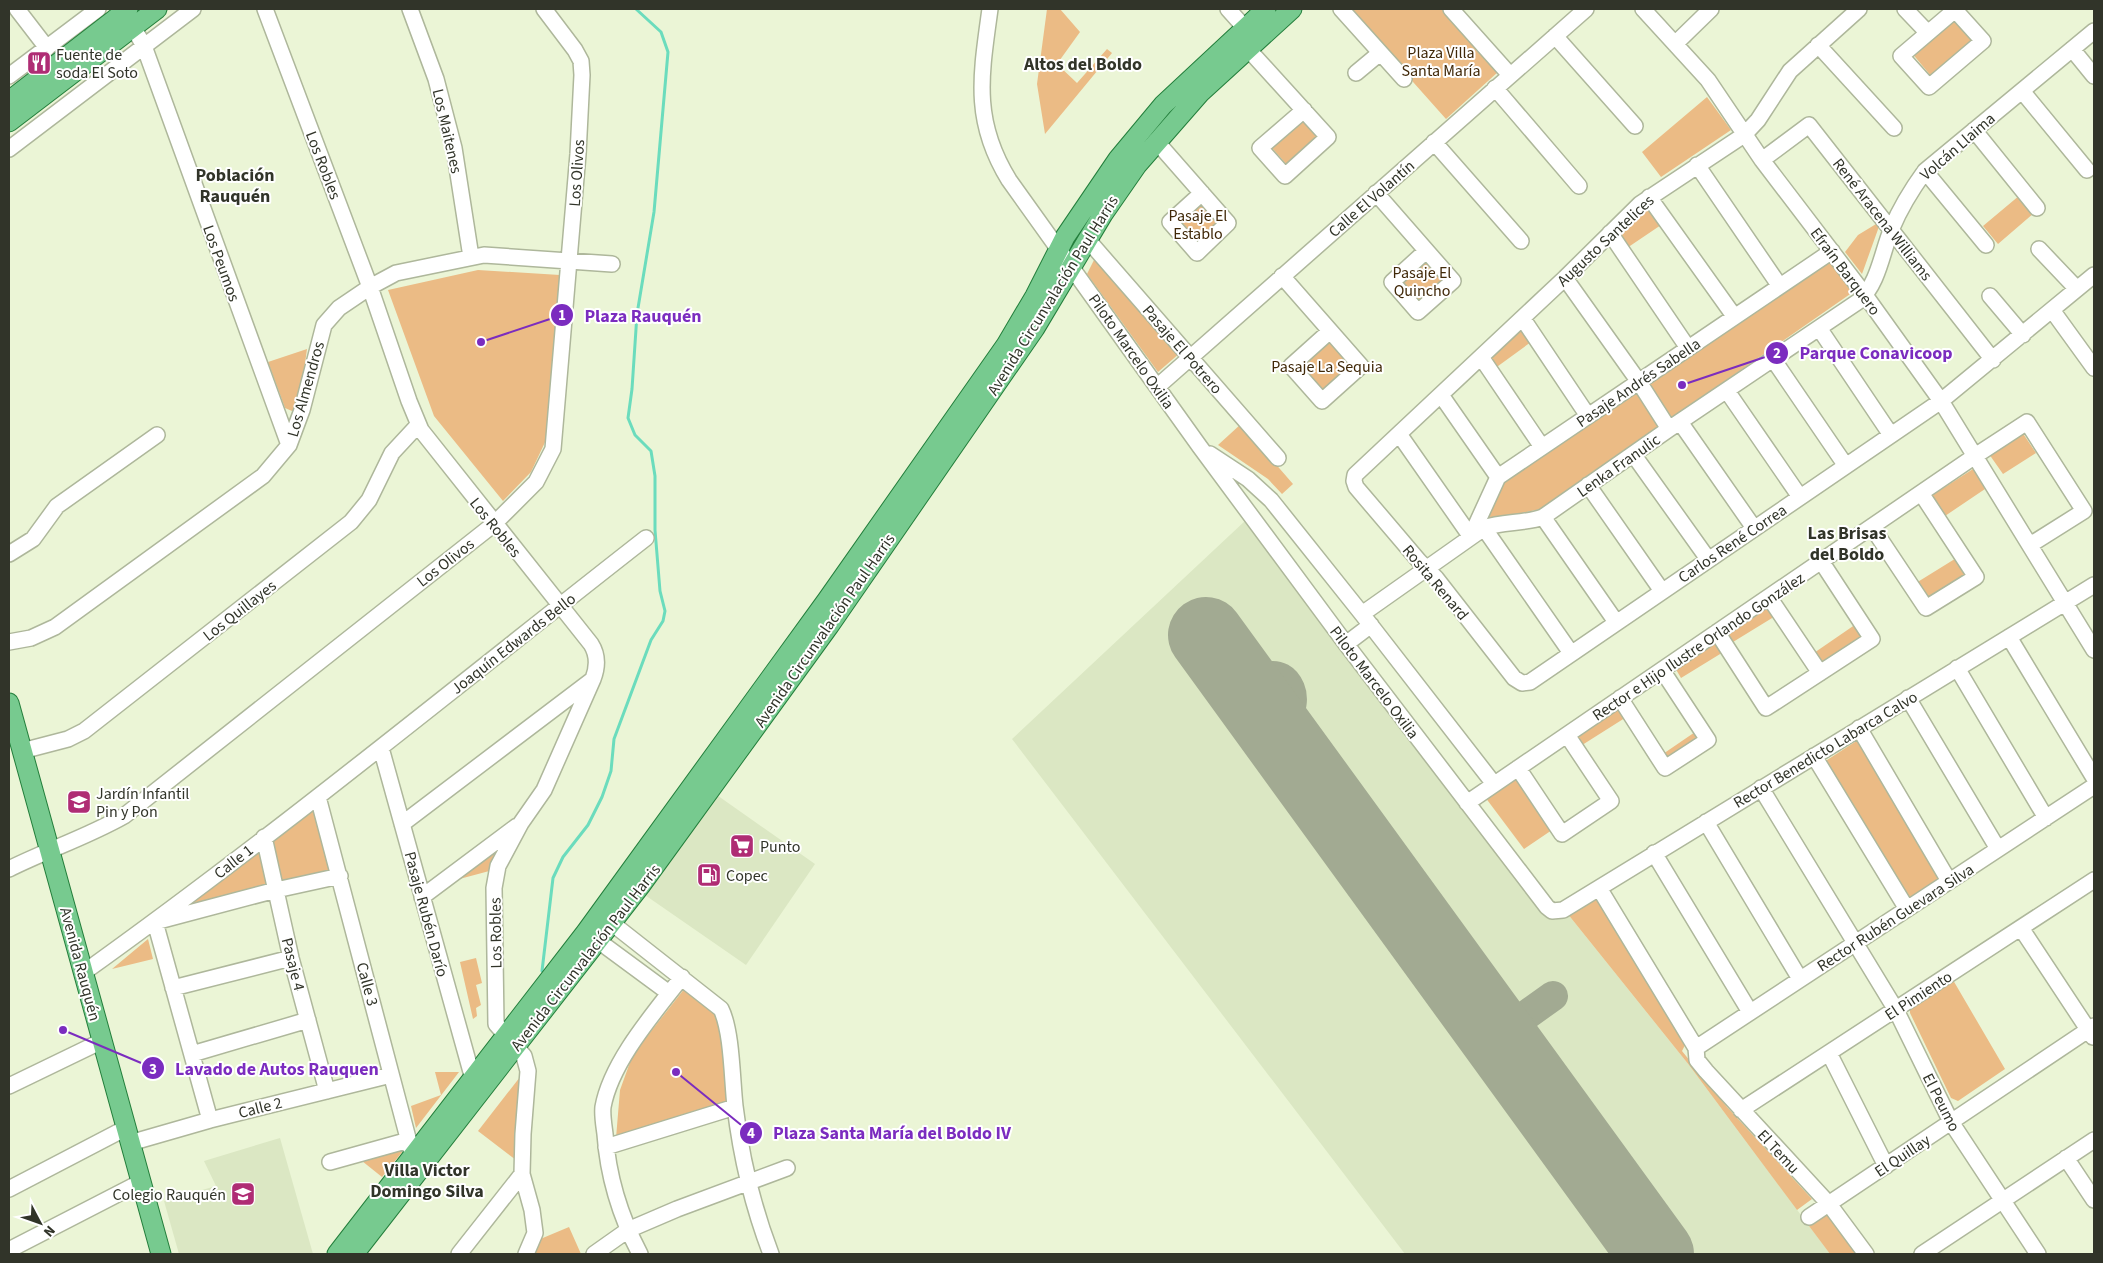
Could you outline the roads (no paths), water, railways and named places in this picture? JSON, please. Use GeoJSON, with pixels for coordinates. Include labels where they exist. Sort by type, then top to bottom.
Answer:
{"type":"FeatureCollection","features":[{"type":"Feature","properties":{"kind":"main road"},"geometry":{"type":"LineString","coordinates":[[9,101],[128,9]]}},
{"type":"Feature","properties":{"kind":"main road"},"geometry":{"type":"LineString","coordinates":[[9,122],[157,9]]}},
{"type":"Feature","properties":{"kind":"main road","name":"Avenida Circunvalación Paul Harris"},"geometry":{"type":"LineString","coordinates":[[354,1254],[414,1155],[511,1041],[548,979],[592,936],[1006,345],[1036,296],[1058,250],[1118,159],[1175,92],[1266,9]]}},
{"type":"Feature","properties":{"kind":"main road","name":"Avenida Circunvalación Paul Harris"},"geometry":{"type":"LineString","coordinates":[[605,918],[641,885],[829,626],[1025,342],[1059,290],[1087,239],[1120,189],[1156,141],[1200,93],[1292,9]]}},
{"type":"Feature","properties":{"kind":"main road","name":"Avenida Rauquén"},"geometry":{"type":"LineString","coordinates":[[9,703],[12,728],[22,751],[161,1254]]}},
{"type":"Feature","properties":{"kind":"main road","name":"Avenida Circunvalación Paul Harris"},"geometry":{"type":"LineString","coordinates":[[337,1254],[473,1079],[511,1041]]}},
{"type":"Feature","properties":{"kind":"street"},"geometry":{"type":"LineString","coordinates":[[17,9],[47,48]]}},
{"type":"Feature","properties":{"kind":"street"},"geometry":{"type":"LineString","coordinates":[[9,76],[98,9]]}},
{"type":"Feature","properties":{"kind":"street"},"geometry":{"type":"LineString","coordinates":[[9,150],[193,9]]}},
{"type":"Feature","properties":{"kind":"street","name":"Los Robles"},"geometry":{"type":"LineString","coordinates":[[265,9],[370,287],[418,425],[431,445],[594,649],[597,661],[593,679],[544,790],[521,823],[498,866],[494,888],[496,1024],[524,1056],[528,1071],[522,1174],[532,1210],[535,1233],[526,1254]]}},
{"type":"Feature","properties":{"kind":"street","name":"Los Maitenes"},"geometry":{"type":"LineString","coordinates":[[410,9],[436,79],[454,148],[472,256]]}},
{"type":"Feature","properties":{"kind":"street","name":"Los Olivos"},"geometry":{"type":"LineString","coordinates":[[9,869],[49,849],[98,831],[124,816],[494,524],[536,482],[553,449],[582,75],[581,62],[575,50],[544,9]]}},
{"type":"Feature","properties":{"kind":"street","name":"Piloto Marcelo Oxilia"},"geometry":{"type":"LineString","coordinates":[[990,9],[981,91],[988,136],[999,164],[1058,250],[1200,447],[1346,644],[1547,907],[1555,911]]}},
{"type":"Feature","properties":{"kind":"street"},"geometry":{"type":"LineString","coordinates":[[1228,9],[1245,28]]}},
{"type":"Feature","properties":{"kind":"street"},"geometry":{"type":"LineString","coordinates":[[1341,9],[1404,79]]}},
{"type":"Feature","properties":{"kind":"street"},"geometry":{"type":"LineString","coordinates":[[1451,9],[1510,75]]}},
{"type":"Feature","properties":{"kind":"street","name":"Calle El Volantín"},"geometry":{"type":"LineString","coordinates":[[1157,387],[1586,9]]}},
{"type":"Feature","properties":{"kind":"street","name":"Efraín Barquero"},"geometry":{"type":"LineString","coordinates":[[1643,9],[1708,80],[1762,160],[1865,295],[1941,401],[2094,650]]}},
{"type":"Feature","properties":{"kind":"street"},"geometry":{"type":"LineString","coordinates":[[1675,44],[1711,9]]}},
{"type":"Feature","properties":{"kind":"street","name":"Augusto Santelices"},"geometry":{"type":"LineString","coordinates":[[1354,478],[1359,470],[1566,278],[1649,197],[1744,135],[1758,120],[1790,71],[1859,9]]}},
{"type":"Feature","properties":{"kind":"street"},"geometry":{"type":"LineString","coordinates":[[1906,9],[1927,32]]}},
{"type":"Feature","properties":{"kind":"street"},"geometry":{"type":"LineString","coordinates":[[1955,10],[1983,41],[1929,88],[1901,56],[1927,32],[1955,10]]}},
{"type":"Feature","properties":{"kind":"street","name":"Los Peumos"},"geometry":{"type":"LineString","coordinates":[[133,27],[144,46],[289,445]]}},
{"type":"Feature","properties":{"kind":"street","name":"Volcán Llaima"},"geometry":{"type":"LineString","coordinates":[[1865,295],[1872,284],[1892,228],[1906,197],[1925,171],[2094,31]]}},
{"type":"Feature","properties":{"kind":"street"},"geometry":{"type":"LineString","coordinates":[[1555,36],[1635,126]]}},
{"type":"Feature","properties":{"kind":"street"},"geometry":{"type":"LineString","coordinates":[[1818,45],[1894,128]]}},
{"type":"Feature","properties":{"kind":"street"},"geometry":{"type":"LineString","coordinates":[[1248,48],[1328,136],[1285,176],[1260,148],[1304,110]]}},
{"type":"Feature","properties":{"kind":"street"},"geometry":{"type":"LineString","coordinates":[[2072,49],[2094,76]]}},
{"type":"Feature","properties":{"kind":"street"},"geometry":{"type":"LineString","coordinates":[[1356,73],[1380,52]]}},
{"type":"Feature","properties":{"kind":"street"},"geometry":{"type":"LineString","coordinates":[[1495,88],[1580,186]]}},
{"type":"Feature","properties":{"kind":"street"},"geometry":{"type":"LineString","coordinates":[[2022,91],[2087,170]]}},
{"type":"Feature","properties":{"kind":"street","name":"René Aracena Williams"},"geometry":{"type":"LineString","coordinates":[[1762,160],[1809,125],[1892,228],[1994,360]]}},
{"type":"Feature","properties":{"kind":"street"},"geometry":{"type":"LineString","coordinates":[[1974,130],[2037,208]]}},
{"type":"Feature","properties":{"kind":"street"},"geometry":{"type":"LineString","coordinates":[[1156,141],[1228,223],[1197,253],[1170,222],[1202,194]]}},
{"type":"Feature","properties":{"kind":"street"},"geometry":{"type":"LineString","coordinates":[[1434,142],[1521,241]]}},
{"type":"Feature","properties":{"kind":"street"},"geometry":{"type":"LineString","coordinates":[[1697,166],[1780,285]]}},
{"type":"Feature","properties":{"kind":"street"},"geometry":{"type":"LineString","coordinates":[[1925,171],[1986,245]]}},
{"type":"Feature","properties":{"kind":"street"},"geometry":{"type":"LineString","coordinates":[[1376,193],[1453,281],[1418,312],[1392,282],[1426,251]]}},
{"type":"Feature","properties":{"kind":"street"},"geometry":{"type":"LineString","coordinates":[[1649,197],[1734,316]]}},
{"type":"Feature","properties":{"kind":"street"},"geometry":{"type":"LineString","coordinates":[[1610,233],[1688,348]]}},
{"type":"Feature","properties":{"kind":"street","name":"Pasaje El Potrero"},"geometry":{"type":"LineString","coordinates":[[1087,239],[1278,458]]}},
{"type":"Feature","properties":{"kind":"street"},"geometry":{"type":"LineString","coordinates":[[2039,249],[2077,289]]}},
{"type":"Feature","properties":{"kind":"street","name":"Pasaje Andrés Sabella"},"geometry":{"type":"LineString","coordinates":[[1498,477],[1832,251]]}},
{"type":"Feature","properties":{"kind":"street","name":"Los Almendros"},"geometry":{"type":"LineString","coordinates":[[9,642],[32,638],[55,627],[263,476],[289,445],[302,410],[324,325],[339,308],[370,287],[396,273],[472,256],[484,255],[612,264]]}},
{"type":"Feature","properties":{"kind":"street","name":"Carlos René Correa"},"geometry":{"type":"LineString","coordinates":[[1522,683],[1530,682],[1941,401],[1994,360],[2094,275]]}},
{"type":"Feature","properties":{"kind":"street"},"geometry":{"type":"LineString","coordinates":[[1282,276],[1361,366],[1322,401],[1291,366],[1330,331]]}},
{"type":"Feature","properties":{"kind":"street"},"geometry":{"type":"LineString","coordinates":[[1566,278],[1638,382],[1754,528]]}},
{"type":"Feature","properties":{"kind":"street","name":"Lenka Franulic"},"geometry":{"type":"LineString","coordinates":[[1346,644],[1367,619],[1427,569],[1470,537],[1484,528],[1497,524],[1534,520],[1543,517],[1865,295]]}},
{"type":"Feature","properties":{"kind":"street"},"geometry":{"type":"LineString","coordinates":[[1990,296],[2023,335]]}},
{"type":"Feature","properties":{"kind":"street"},"geometry":{"type":"LineString","coordinates":[[2052,310],[2094,368]]}},
{"type":"Feature","properties":{"kind":"street"},"geometry":{"type":"LineString","coordinates":[[1523,318],[1588,416]]}},
{"type":"Feature","properties":{"kind":"street"},"geometry":{"type":"LineString","coordinates":[[1819,328],[1891,435]]}},
{"type":"Feature","properties":{"kind":"street"},"geometry":{"type":"LineString","coordinates":[[1482,357],[1542,447]]}},
{"type":"Feature","properties":{"kind":"street"},"geometry":{"type":"LineString","coordinates":[[1773,359],[1846,466]]}},
{"type":"Feature","properties":{"kind":"street"},"geometry":{"type":"LineString","coordinates":[[1727,391],[1800,497]]}},
{"type":"Feature","properties":{"kind":"street"},"geometry":{"type":"LineString","coordinates":[[1441,395],[1498,477],[1470,537]]}},
{"type":"Feature","properties":{"kind":"street","name":"Rector e Hijo Ilustre Orlando González"},"geometry":{"type":"LineString","coordinates":[[1468,803],[2027,422],[2084,511],[2030,545]]}},
{"type":"Feature","properties":{"kind":"street","name":"Los Quillayes"},"geometry":{"type":"LineString","coordinates":[[22,751],[68,739],[89,728],[351,522],[370,500],[392,453],[418,425]]}},
{"type":"Feature","properties":{"kind":"street"},"geometry":{"type":"LineString","coordinates":[[1399,434],[1470,537]]}},
{"type":"Feature","properties":{"kind":"street"},"geometry":{"type":"LineString","coordinates":[[9,554],[33,539],[57,506],[157,435]]}},
{"type":"Feature","properties":{"kind":"street","name":"Piloto Marcelo Oxilia"},"geometry":{"type":"LineString","coordinates":[[1200,447],[1248,479],[1271,500],[1367,619],[1494,784]]}},
{"type":"Feature","properties":{"kind":"street"},"geometry":{"type":"LineString","coordinates":[[1633,454],[1708,559]]}},
{"type":"Feature","properties":{"kind":"street","name":"Rosita Renard"},"geometry":{"type":"LineString","coordinates":[[1354,478],[1356,487],[1436,578],[1514,678],[1522,683]]}},
{"type":"Feature","properties":{"kind":"street"},"geometry":{"type":"LineString","coordinates":[[1588,485],[1662,591]]}},
{"type":"Feature","properties":{"kind":"street"},"geometry":{"type":"LineString","coordinates":[[1872,527],[1926,608],[1976,577],[1921,493]]}},
{"type":"Feature","properties":{"kind":"street"},"geometry":{"type":"LineString","coordinates":[[1543,517],[1616,622]]}},
{"type":"Feature","properties":{"kind":"street"},"geometry":{"type":"LineString","coordinates":[[1484,528],[1571,653]]}},
{"type":"Feature","properties":{"kind":"street","name":"Joaquín Edwards Bello"},"geometry":{"type":"LineString","coordinates":[[381,748],[646,538]]}},
{"type":"Feature","properties":{"kind":"street"},"geometry":{"type":"LineString","coordinates":[[1717,632],[1766,708],[1872,639],[1821,561]]}},
{"type":"Feature","properties":{"kind":"street","name":"Rector Benedicto Labarca Calvo"},"geometry":{"type":"LineString","coordinates":[[1555,911],[1563,910],[2094,584]]}},
{"type":"Feature","properties":{"kind":"street"},"geometry":{"type":"LineString","coordinates":[[1770,597],[1820,673]]}},
{"type":"Feature","properties":{"kind":"street"},"geometry":{"type":"LineString","coordinates":[[2009,637],[2094,778]]}},
{"type":"Feature","properties":{"kind":"street"},"geometry":{"type":"LineString","coordinates":[[1957,668],[2046,818]]}},
{"type":"Feature","properties":{"kind":"street"},"geometry":{"type":"LineString","coordinates":[[1620,698],[1665,768],[1708,740],[1662,670]]}},
{"type":"Feature","properties":{"kind":"street"},"geometry":{"type":"LineString","coordinates":[[402,824],[593,679]]}},
{"type":"Feature","properties":{"kind":"street"},"geometry":{"type":"LineString","coordinates":[[1908,698],[1998,849]]}},
{"type":"Feature","properties":{"kind":"street"},"geometry":{"type":"LineString","coordinates":[[1859,728],[1949,881]]}},
{"type":"Feature","properties":{"kind":"street"},"geometry":{"type":"LineString","coordinates":[[1518,768],[1562,834],[1611,801],[1567,734]]}},
{"type":"Feature","properties":{"kind":"street","name":"Calle 1"},"geometry":{"type":"LineString","coordinates":[[83,973],[155,922],[381,748]]}},
{"type":"Feature","properties":{"kind":"street","name":"Pasaje Rubén Darío"},"geometry":{"type":"LineString","coordinates":[[381,748],[473,1079]]}},
{"type":"Feature","properties":{"kind":"street"},"geometry":{"type":"LineString","coordinates":[[1814,756],[1907,909]]}},
{"type":"Feature","properties":{"kind":"street","name":"Rector Rubén Guevara Silva"},"geometry":{"type":"LineString","coordinates":[[1696,1048],[2094,786]]}},
{"type":"Feature","properties":{"kind":"street","name":"El Peumo"},"geometry":{"type":"LineString","coordinates":[[1761,788],[1896,1010],[1951,1122],[2038,1254]]}},
{"type":"Feature","properties":{"kind":"street","name":"Calle 3"},"geometry":{"type":"LineString","coordinates":[[318,797],[414,1155]]}},
{"type":"Feature","properties":{"kind":"street"},"geometry":{"type":"LineString","coordinates":[[1706,822],[1800,979]]}},
{"type":"Feature","properties":{"kind":"street"},"geometry":{"type":"LineString","coordinates":[[422,897],[521,823]]}},
{"type":"Feature","properties":{"kind":"street","name":"Pasaje 4"},"geometry":{"type":"LineString","coordinates":[[264,837],[291,958],[326,1090]]}},
{"type":"Feature","properties":{"kind":"street"},"geometry":{"type":"LineString","coordinates":[[1654,853],[1750,1012]]}},
{"type":"Feature","properties":{"kind":"street"},"geometry":{"type":"LineString","coordinates":[[210,1120],[155,922],[276,890],[340,876]]}},
{"type":"Feature","properties":{"kind":"street","name":"El Pimiento"},"geometry":{"type":"LineString","coordinates":[[1741,1110],[2094,882]]}},
{"type":"Feature","properties":{"kind":"street","name":"El Temu"},"geometry":{"type":"LineString","coordinates":[[1599,888],[1696,1048],[1696,1056],[1700,1064],[1829,1204],[1866,1254]]}},
{"type":"Feature","properties":{"kind":"street"},"geometry":{"type":"LineString","coordinates":[[605,918],[717,1003],[724,1015],[735,1107],[749,1182],[759,1222],[771,1254]]}},
{"type":"Feature","properties":{"kind":"street"},"geometry":{"type":"LineString","coordinates":[[2021,928],[2092,1032]]}},
{"type":"Feature","properties":{"kind":"street"},"geometry":{"type":"LineString","coordinates":[[592,936],[669,993]]}},
{"type":"Feature","properties":{"kind":"street"},"geometry":{"type":"LineString","coordinates":[[174,988],[291,958]]}},
{"type":"Feature","properties":{"kind":"street"},"geometry":{"type":"LineString","coordinates":[[640,1254],[628,1230],[614,1193],[606,1147],[603,1108],[617,1066],[682,977]]}},
{"type":"Feature","properties":{"kind":"street"},"geometry":{"type":"LineString","coordinates":[[192,1054],[308,1020]]}},
{"type":"Feature","properties":{"kind":"street","name":"El Quillay"},"geometry":{"type":"LineString","coordinates":[[1809,1217],[1951,1122],[2092,1032]]}},
{"type":"Feature","properties":{"kind":"street"},"geometry":{"type":"LineString","coordinates":[[9,1086],[102,1041]]}},
{"type":"Feature","properties":{"kind":"street"},"geometry":{"type":"LineString","coordinates":[[1829,1053],[1886,1166]]}},
{"type":"Feature","properties":{"kind":"street","name":"Calle 2"},"geometry":{"type":"LineString","coordinates":[[9,1189],[128,1135],[210,1120],[391,1075]]}},
{"type":"Feature","properties":{"kind":"street"},"geometry":{"type":"LineString","coordinates":[[606,1147],[735,1107]]}},
{"type":"Feature","properties":{"kind":"street"},"geometry":{"type":"LineString","coordinates":[[1930,1252],[2002,1201],[2094,1140]]}},
{"type":"Feature","properties":{"kind":"street"},"geometry":{"type":"LineString","coordinates":[[330,1162],[414,1155]]}},
{"type":"Feature","properties":{"kind":"street"},"geometry":{"type":"LineString","coordinates":[[2066,1158],[2094,1200]]}},
{"type":"Feature","properties":{"kind":"street"},"geometry":{"type":"LineString","coordinates":[[594,1254],[628,1230],[787,1168]]}},
{"type":"Feature","properties":{"kind":"street"},"geometry":{"type":"LineString","coordinates":[[459,1254],[522,1174]]}},
{"type":"Feature","properties":{"kind":"street"},"geometry":{"type":"LineString","coordinates":[[9,1250],[141,1182]]}},
{"type":"Feature","properties":{"kind":"waterway"},"geometry":{"type":"LineString","coordinates":[[542,971],[553,878],[563,857],[588,825],[602,797],[611,771],[614,739],[651,640],[663,621],[665,611],[660,591],[655,530],[655,476],[651,451],[635,435],[628,418],[637,314],[654,212],[668,52],[661,32],[636,9]]}},
{"type":"Feature","properties":{"kind":"place","name":"Fuente de soda El Soto"},"geometry":{"type":"Point","coordinates":[39,63]}},
{"type":"Feature","properties":{"kind":"place","name":"Plaza Rauquén"},"geometry":{"type":"Point","coordinates":[481,342]}},
{"type":"Feature","properties":{"kind":"place","name":"Parque Conavicoop"},"geometry":{"type":"Point","coordinates":[1682,385]}},
{"type":"Feature","properties":{"kind":"place","name":"Jardín Infantil Pin y Pon"},"geometry":{"type":"Point","coordinates":[79,802]}},
{"type":"Feature","properties":{"kind":"place","name":"Punto"},"geometry":{"type":"Point","coordinates":[742,846]}},
{"type":"Feature","properties":{"kind":"place","name":"Copec"},"geometry":{"type":"Point","coordinates":[709,875]}},
{"type":"Feature","properties":{"kind":"place","name":"Lavado de Autos Rauquen"},"geometry":{"type":"Point","coordinates":[63,1030]}},
{"type":"Feature","properties":{"kind":"place","name":"Plaza Santa María del Boldo IV"},"geometry":{"type":"Point","coordinates":[676,1072]}},
{"type":"Feature","properties":{"kind":"place","name":"Colegio Rauquén"},"geometry":{"type":"Point","coordinates":[243,1194]}},
{"type":"Feature","properties":{"kind":"district","name":"Altos del Boldo"},"geometry":{"type":"Point","coordinates":[1083,64]}},
{"type":"Feature","properties":{"kind":"district","name":"Población Rauquén"},"geometry":{"type":"Point","coordinates":[235,185]}},
{"type":"Feature","properties":{"kind":"district","name":"Las Brisas del Boldo"},"geometry":{"type":"Point","coordinates":[1847,543]}},
{"type":"Feature","properties":{"kind":"district","name":"Villa Victor Domingo Silva"},"geometry":{"type":"Point","coordinates":[427,1180]}},
{"type":"Feature","properties":{"kind":"park label","name":"Plaza Villa Santa María"},"geometry":{"type":"Point","coordinates":[1441,61]}},
{"type":"Feature","properties":{"kind":"park label","name":"Pasaje El Establo"},"geometry":{"type":"Point","coordinates":[1198,224]}},
{"type":"Feature","properties":{"kind":"park label","name":"Pasaje El Quincho"},"geometry":{"type":"Point","coordinates":[1422,281]}},
{"type":"Feature","properties":{"kind":"park label","name":"Pasaje La Sequia"},"geometry":{"type":"Point","coordinates":[1327,366]}}]}
